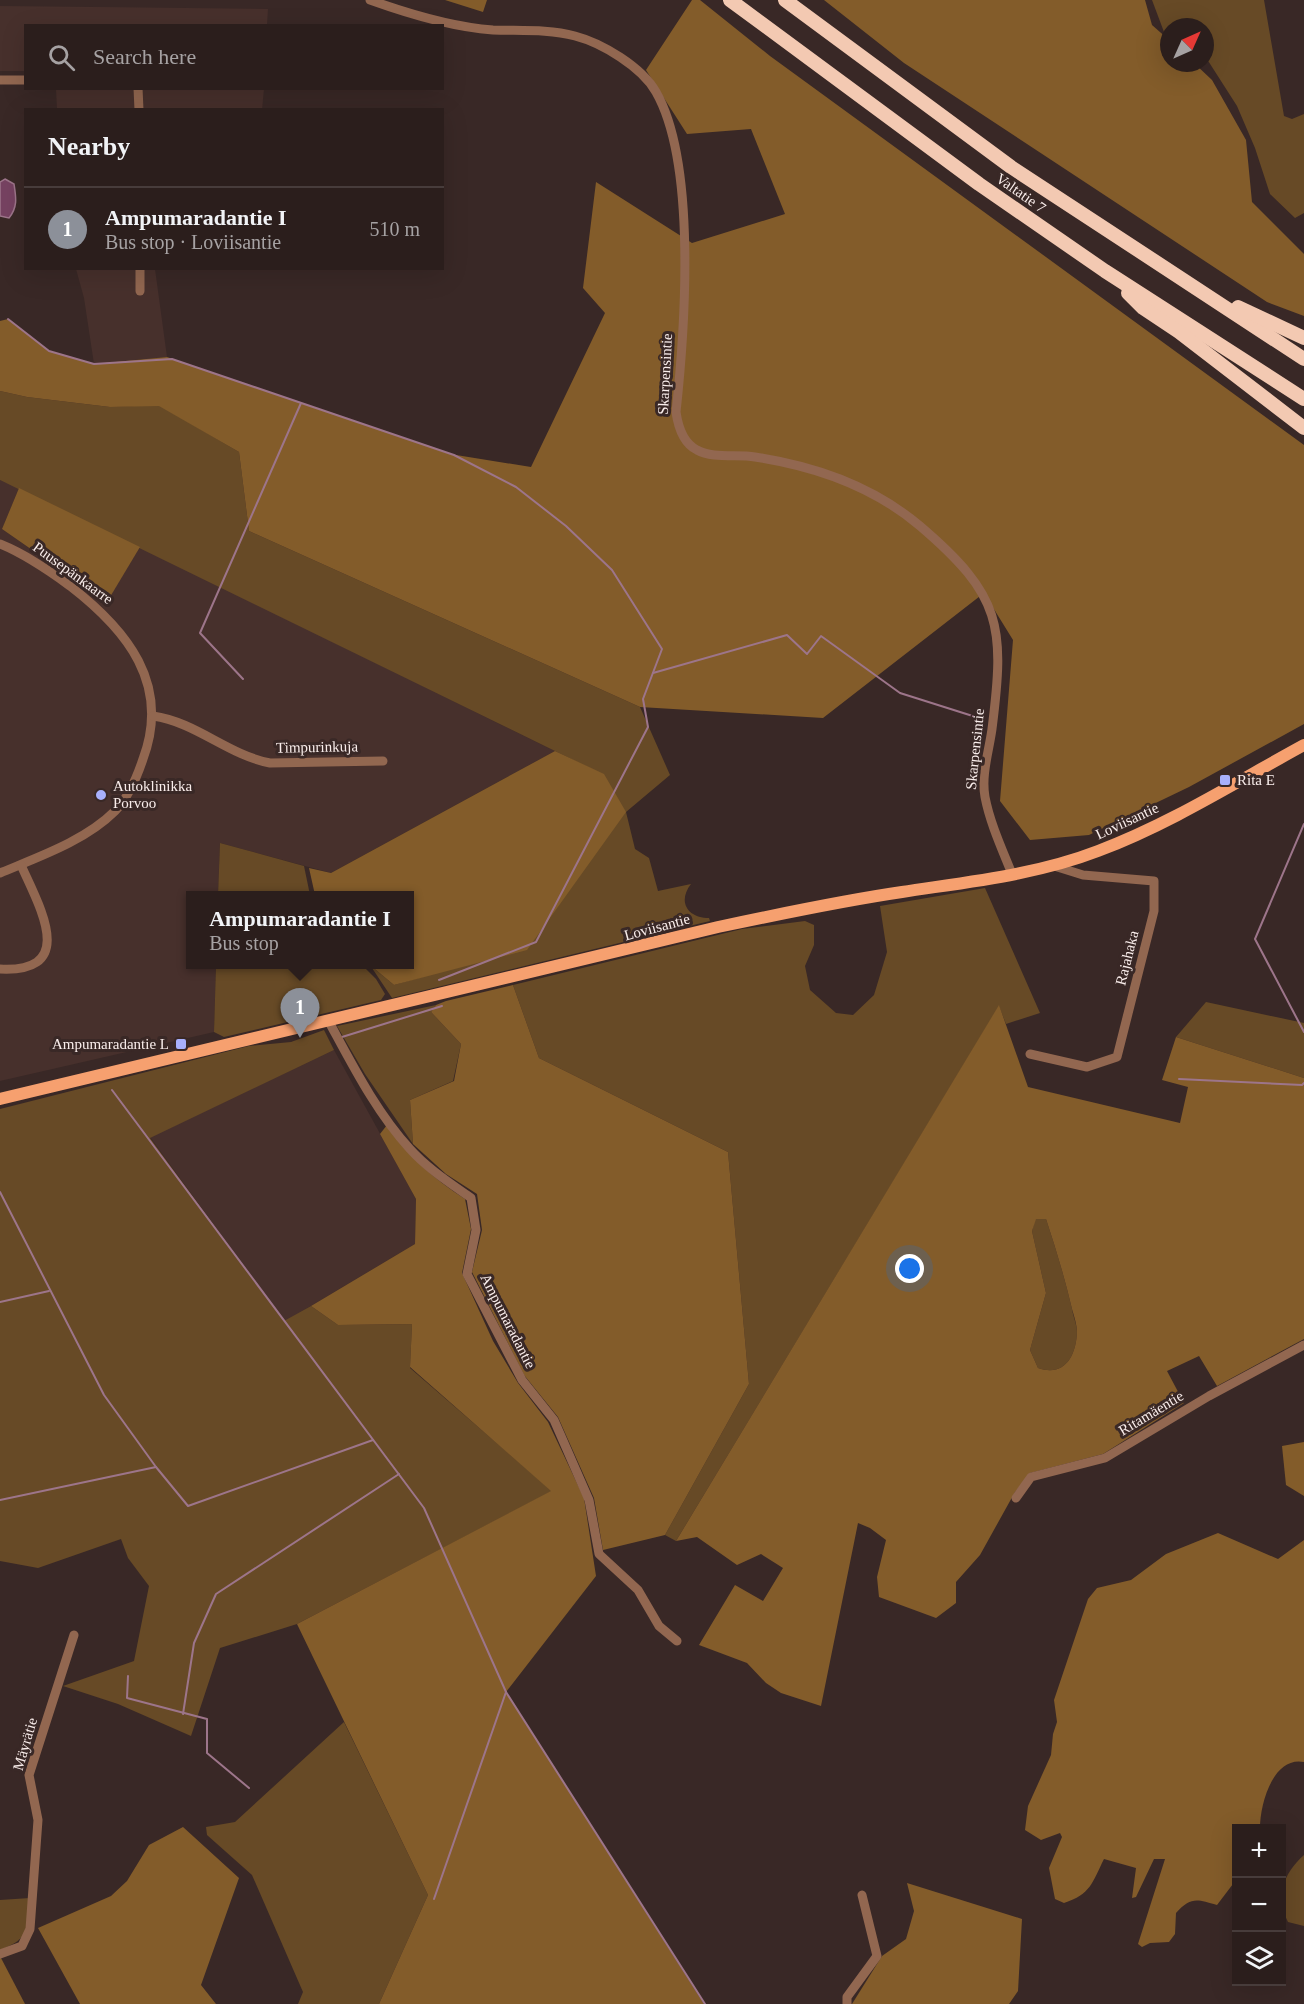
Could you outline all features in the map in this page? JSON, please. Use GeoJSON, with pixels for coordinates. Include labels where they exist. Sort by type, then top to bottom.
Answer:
{"type":"FeatureCollection","features":[{"type":"Feature","properties":{"kind":"highway","name":"Valtatie 7"},"geometry":{"type":"LineString","coordinates":[[730,0],[915,139],[1105,271],[1304,399]]}},
{"type":"Feature","properties":{"kind":"highway","name":"Valtatie 7"},"geometry":{"type":"LineString","coordinates":[[785,0],[933,111],[1117,237],[1304,359]]}},
{"type":"Feature","properties":{"kind":"highway"},"geometry":{"type":"LineString","coordinates":[[1117,237],[1227,302],[1304,338]]}},
{"type":"Feature","properties":{"kind":"highway"},"geometry":{"type":"LineString","coordinates":[[1105,271],[1143,308],[1179,332],[1304,428]]}},
{"type":"Feature","properties":{"kind":"main road","name":"Loviisantie"},"geometry":{"type":"LineString","coordinates":[[0,1099],[740,922],[815,906],[1012,874],[1050,865],[1097,851],[1192,808],[1304,745]]}},
{"type":"Feature","properties":{"kind":"street","name":"Skarpensintie"},"geometry":{"type":"LineString","coordinates":[[370,0],[464,27],[550,31],[576,36],[619,58],[655,90],[679,165],[685,275],[676,412],[681,432],[690,445],[703,453],[767,459],[839,479],[870,491],[892,504],[921,527],[976,582],[992,613],[998,632],[998,680],[986,761],[985,796],[1012,874]]}},
{"type":"Feature","properties":{"kind":"street"},"geometry":{"type":"LineString","coordinates":[[0,80],[24,80]]}},
{"type":"Feature","properties":{"kind":"street"},"geometry":{"type":"LineString","coordinates":[[138,90],[139,108]]}},
{"type":"Feature","properties":{"kind":"street"},"geometry":{"type":"LineString","coordinates":[[140,270],[140,291]]}},
{"type":"Feature","properties":{"kind":"street","name":"Puusepänkaarre"},"geometry":{"type":"LineString","coordinates":[[0,544],[24,555],[51,573],[110,619],[123,634],[141,666],[153,716],[146,752],[136,779],[116,810],[85,834],[0,873]]}},
{"type":"Feature","properties":{"kind":"street","name":"Timpurinkuja"},"geometry":{"type":"LineString","coordinates":[[153,716],[184,725],[257,761],[270,763],[383,761]]}},
{"type":"Feature","properties":{"kind":"street"},"geometry":{"type":"LineString","coordinates":[[0,969],[29,968],[42,959],[47,950],[46,928],[21,865]]}},
{"type":"Feature","properties":{"kind":"street","name":"Rajahaka"},"geometry":{"type":"LineString","coordinates":[[1030,1054],[1087,1066],[1117,1057],[1154,911],[1154,881],[1083,875],[1050,865]]}},
{"type":"Feature","properties":{"kind":"street","name":"Ampumaradantie"},"geometry":{"type":"LineString","coordinates":[[328,1020],[362,1082],[409,1149],[442,1178],[471,1198],[476,1230],[467,1274],[522,1380],[554,1420],[589,1500],[599,1554],[638,1590],[659,1626],[677,1641]]}},
{"type":"Feature","properties":{"kind":"street","name":"Ritamäentie"},"geometry":{"type":"LineString","coordinates":[[1016,1498],[1031,1477],[1105,1458],[1209,1396],[1304,1345]]}},
{"type":"Feature","properties":{"kind":"street","name":"Mäyrätie"},"geometry":{"type":"LineString","coordinates":[[0,1954],[22,1946],[30,1929],[38,1820],[29,1775],[74,1635]]}},
{"type":"Feature","properties":{"kind":"street"},"geometry":{"type":"LineString","coordinates":[[847,2004],[847,1997],[877,1956],[862,1895]]}},
{"type":"Feature","properties":{"kind":"shaded area"},"geometry":{"type":"Polygon","coordinates":[[[445,0],[487,0],[483,12],[445,0]]]}},
{"type":"Feature","properties":{"kind":"shaded area"},"geometry":{"type":"Polygon","coordinates":[[[692,0],[700,0],[770,56],[1304,445],[1304,724],[1189,787],[1089,835],[1030,840],[1000,801],[1013,640],[984,593],[823,718],[640,707],[249,531],[239,452],[159,406],[110,407],[27,397],[0,391],[0,321],[8,319],[49,351],[94,364],[167,357],[450,454],[531,467],[605,313],[583,288],[596,182],[692,243],[785,214],[751,129],[687,134],[646,70],[692,0]]]}},
{"type":"Feature","properties":{"kind":"shaded area"},"geometry":{"type":"Polygon","coordinates":[[[824,0],[1145,0],[1152,25],[1160,32],[1160,72],[1204,72],[1212,80],[1246,140],[1252,202],[1304,254],[1304,316],[1267,302],[904,63],[824,0]]]}},
{"type":"Feature","properties":{"kind":"shaded area"},"geometry":{"type":"Polygon","coordinates":[[[1152,0],[1264,0],[1284,116],[1292,119],[1304,114],[1304,213],[1295,218],[1270,194],[1255,148],[1237,106],[1214,70],[1214,18],[1160,18],[1160,21],[1152,0]]]}},
{"type":"Feature","properties":{"kind":"shaded area"},"geometry":{"type":"Polygon","coordinates":[[[0,6],[268,9],[267,24],[24,24],[24,71],[0,71],[0,6]]]}},
{"type":"Feature","properties":{"kind":"shaded area"},"geometry":{"type":"Polygon","coordinates":[[[56,90],[264,90],[262,108],[57,108],[56,90]]]}},
{"type":"Feature","properties":{"kind":"shaded area"},"geometry":{"type":"Polygon","coordinates":[[[5,179],[14,184],[16,202],[9,218],[0,216],[0,182],[5,179]]]}},
{"type":"Feature","properties":{"kind":"shaded area"},"geometry":{"type":"Polygon","coordinates":[[[76,270],[155,270],[167,357],[94,364],[84,298],[76,270]]]}},
{"type":"Feature","properties":{"kind":"shaded area"},"geometry":{"type":"Polygon","coordinates":[[[0,391],[27,397],[110,407],[159,405],[239,452],[249,531],[640,707],[670,775],[626,812],[635,849],[649,858],[658,891],[691,884],[685,897],[687,908],[695,915],[709,918],[710,921],[392,998],[373,969],[394,985],[453,968],[604,775],[0,480],[0,391]]]}},
{"type":"Feature","properties":{"kind":"shaded area"},"geometry":{"type":"Polygon","coordinates":[[[0,480],[19,488],[2,529],[106,602],[140,547],[555,751],[331,873],[220,843],[218,891],[186,891],[186,969],[216,969],[214,1032],[0,1081],[0,480]]]}},
{"type":"Feature","properties":{"kind":"shaded area"},"geometry":{"type":"Polygon","coordinates":[[[19,488],[140,547],[107,602],[2,529],[19,488]]]}},
{"type":"Feature","properties":{"kind":"shaded area"},"geometry":{"type":"Polygon","coordinates":[[[555,751],[604,774],[626,812],[527,950],[394,985],[375,969],[414,969],[414,891],[314,891],[309,868],[331,873],[555,751]]]}},
{"type":"Feature","properties":{"kind":"shaded area"},"geometry":{"type":"Polygon","coordinates":[[[220,843],[304,866],[309,891],[218,891],[220,843]]]}},
{"type":"Feature","properties":{"kind":"shaded area"},"geometry":{"type":"Polygon","coordinates":[[[985,888],[1040,1013],[1006,1024],[999,1006],[676,1541],[665,1535],[749,1384],[728,1152],[539,1058],[513,985],[742,929],[805,921],[814,925],[814,945],[805,966],[810,990],[836,1013],[853,1015],[874,995],[887,952],[880,906],[985,888]]]}},
{"type":"Feature","properties":{"kind":"shaded area"},"geometry":{"type":"Polygon","coordinates":[[[216,969],[366,969],[376,979],[385,994],[381,1000],[224,1037],[214,1032],[216,969]]]}},
{"type":"Feature","properties":{"kind":"shaded area"},"geometry":{"type":"Polygon","coordinates":[[[513,985],[539,1058],[728,1152],[749,1384],[665,1535],[603,1550],[594,1498],[558,1417],[524,1375],[472,1272],[482,1230],[477,1194],[446,1174],[413,1144],[410,1100],[454,1081],[461,1044],[431,1012],[436,1005],[446,1001],[513,985]]]}},
{"type":"Feature","properties":{"kind":"shaded area"},"geometry":{"type":"Polygon","coordinates":[[[1206,1002],[1304,1023],[1304,1078],[1176,1037],[1206,1002]]]}},
{"type":"Feature","properties":{"kind":"shaded area"},"geometry":{"type":"Polygon","coordinates":[[[436,1005],[431,1012],[461,1044],[453,1081],[410,1100],[413,1144],[365,1074],[337,1026],[436,1005]]]}},
{"type":"Feature","properties":{"kind":"shaded area"},"geometry":{"type":"Polygon","coordinates":[[[999,1005],[1028,1087],[1180,1123],[1188,1087],[1162,1080],[1176,1037],[1304,1078],[1304,1339],[1217,1386],[1199,1356],[1167,1371],[1184,1403],[1103,1454],[1030,1473],[1015,1492],[980,1555],[956,1582],[956,1603],[936,1618],[879,1597],[877,1577],[886,1540],[870,1528],[858,1523],[821,1706],[781,1693],[766,1683],[747,1663],[699,1645],[735,1585],[763,1601],[783,1568],[761,1554],[737,1565],[697,1537],[676,1541],[999,1005]],[[1036,1219],[1032,1231],[1046,1293],[1030,1350],[1038,1368],[1055,1370],[1067,1363],[1071,1357],[1077,1332],[1046,1219],[1036,1219]]]}},
{"type":"Feature","properties":{"kind":"shaded area"},"geometry":{"type":"Polygon","coordinates":[[[324,1030],[334,1050],[150,1138],[284,1321],[311,1306],[338,1325],[412,1324],[410,1368],[552,1491],[297,1624],[220,1648],[191,1736],[118,1704],[63,1686],[134,1661],[149,1586],[128,1558],[121,1539],[38,1568],[0,1561],[0,1109],[249,1046],[291,1042],[324,1030]]]}},
{"type":"Feature","properties":{"kind":"shaded area"},"geometry":{"type":"Polygon","coordinates":[[[334,1050],[416,1199],[415,1244],[284,1322],[150,1137],[334,1050]]]}},
{"type":"Feature","properties":{"kind":"shaded area"},"geometry":{"type":"Polygon","coordinates":[[[387,1125],[422,1166],[465,1199],[471,1229],[462,1273],[493,1341],[518,1383],[548,1422],[584,1498],[596,1576],[506,1692],[704,2004],[379,2004],[428,1895],[297,1624],[551,1491],[410,1367],[412,1324],[338,1325],[311,1306],[415,1244],[416,1199],[380,1134],[387,1125]]]}},
{"type":"Feature","properties":{"kind":"shaded area"},"geometry":{"type":"Polygon","coordinates":[[[1035,1219],[1046,1219],[1077,1329],[1071,1357],[1067,1363],[1055,1370],[1038,1368],[1030,1350],[1046,1293],[1032,1231],[1035,1219]]]}},
{"type":"Feature","properties":{"kind":"shaded area"},"geometry":{"type":"Polygon","coordinates":[[[1304,1442],[1304,1496],[1286,1485],[1282,1446],[1304,1442]]]}},
{"type":"Feature","properties":{"kind":"shaded area"},"geometry":{"type":"Polygon","coordinates":[[[1218,1533],[1278,1559],[1304,1540],[1304,1762],[1293,1762],[1284,1766],[1276,1774],[1266,1795],[1260,1824],[1232,1824],[1232,1885],[1217,1905],[1199,1901],[1186,1904],[1176,1913],[1175,1934],[1169,1942],[1150,1943],[1142,1947],[1138,1944],[1165,1859],[1154,1859],[1136,1897],[1132,1898],[1136,1868],[1104,1859],[1090,1887],[1080,1896],[1064,1903],[1055,1899],[1049,1868],[1062,1837],[1060,1833],[1041,1840],[1025,1830],[1028,1806],[1051,1755],[1057,1722],[1054,1700],[1088,1599],[1097,1588],[1131,1580],[1166,1554],[1218,1533]]]}},
{"type":"Feature","properties":{"kind":"shaded area"},"geometry":{"type":"Polygon","coordinates":[[[344,1722],[428,1895],[379,2004],[298,2004],[303,1992],[252,1875],[207,1835],[206,1827],[235,1822],[344,1722]]]}},
{"type":"Feature","properties":{"kind":"shaded area"},"geometry":{"type":"Polygon","coordinates":[[[183,1827],[239,1878],[201,1985],[216,2004],[80,2004],[38,1928],[111,1896],[127,1881],[149,1845],[183,1827]]]}},
{"type":"Feature","properties":{"kind":"shaded area"},"geometry":{"type":"Polygon","coordinates":[[[1304,1855],[1304,1926],[1288,1922],[1286,1917],[1286,1878],[1304,1855]]]}},
{"type":"Feature","properties":{"kind":"shaded area"},"geometry":{"type":"Polygon","coordinates":[[[907,1883],[1022,1919],[1018,1991],[1009,2004],[852,2004],[882,1956],[906,1939],[914,1911],[907,1883]]]}},
{"type":"Feature","properties":{"kind":"shaded area"},"geometry":{"type":"Polygon","coordinates":[[[30,1898],[26,1931],[17,1941],[0,1950],[0,1900],[30,1898]]]}},
{"type":"Feature","properties":{"kind":"shaded area"},"geometry":{"type":"Polygon","coordinates":[[[1,1958],[25,2004],[0,2004],[1,1958]]]}},
{"type":"Feature","properties":{"kind":"waterway"},"geometry":{"type":"LineString","coordinates":[[8,319],[49,351],[94,364],[172,359],[454,455],[516,487],[566,526],[612,570],[662,649],[643,699],[648,727],[536,942],[439,980]]}},
{"type":"Feature","properties":{"kind":"waterway"},"geometry":{"type":"LineString","coordinates":[[243,679],[200,633],[301,403]]}},
{"type":"Feature","properties":{"kind":"waterway"},"geometry":{"type":"LineString","coordinates":[[653,673],[787,635],[807,654],[821,636],[900,693],[979,718]]}},
{"type":"Feature","properties":{"kind":"waterway"},"geometry":{"type":"LineString","coordinates":[[1304,824],[1255,939],[1304,1032]]}},
{"type":"Feature","properties":{"kind":"waterway"},"geometry":{"type":"LineString","coordinates":[[342,1037],[442,1006]]}},
{"type":"Feature","properties":{"kind":"waterway"},"geometry":{"type":"LineString","coordinates":[[1179,1079],[1302,1085],[1304,1083]]}},
{"type":"Feature","properties":{"kind":"waterway"},"geometry":{"type":"LineString","coordinates":[[112,1090],[424,1508],[506,1692],[705,2004]]}},
{"type":"Feature","properties":{"kind":"waterway"},"geometry":{"type":"LineString","coordinates":[[0,1192],[104,1395],[156,1467],[188,1506],[373,1440]]}},
{"type":"Feature","properties":{"kind":"waterway"},"geometry":{"type":"LineString","coordinates":[[0,1302],[49,1291]]}},
{"type":"Feature","properties":{"kind":"waterway"},"geometry":{"type":"LineString","coordinates":[[0,1500],[156,1467]]}},
{"type":"Feature","properties":{"kind":"waterway"},"geometry":{"type":"LineString","coordinates":[[183,1714],[194,1643],[216,1594],[399,1474]]}},
{"type":"Feature","properties":{"kind":"waterway"},"geometry":{"type":"LineString","coordinates":[[128,1676],[127,1698],[207,1719],[207,1753],[249,1788]]}},
{"type":"Feature","properties":{"kind":"waterway"},"geometry":{"type":"LineString","coordinates":[[434,1899],[506,1692]]}},
{"type":"Feature","properties":{"kind":"place","name":"Rita E"},"geometry":{"type":"Point","coordinates":[1225,780]}},
{"type":"Feature","properties":{"kind":"place","name":"Autoklinikka Porvoo"},"geometry":{"type":"Point","coordinates":[101,795]}},
{"type":"Feature","properties":{"kind":"place","name":"Ampumaradantie I"},"geometry":{"type":"Point","coordinates":[300,1038]}},
{"type":"Feature","properties":{"kind":"place","name":"Ampumaradantie L"},"geometry":{"type":"Point","coordinates":[181,1044]}}]}
